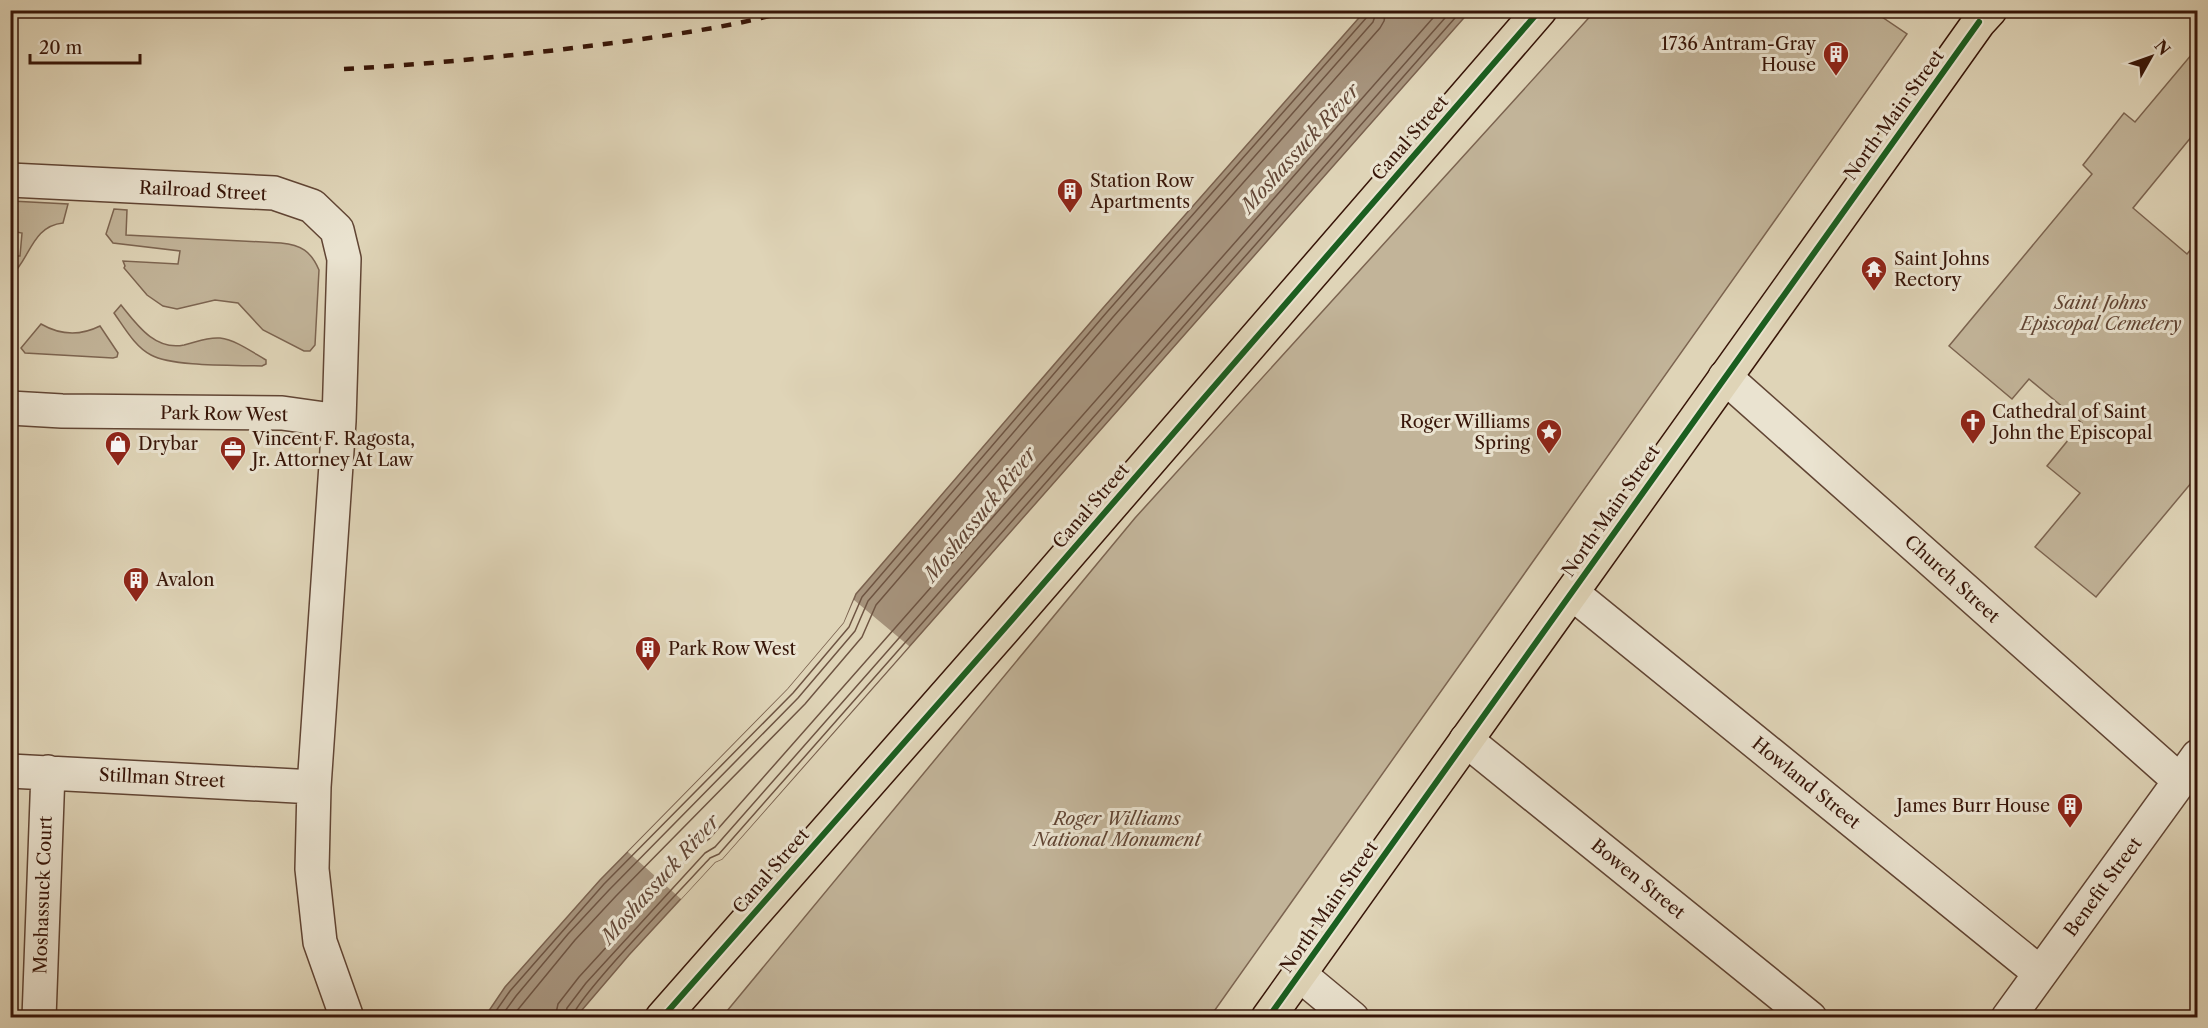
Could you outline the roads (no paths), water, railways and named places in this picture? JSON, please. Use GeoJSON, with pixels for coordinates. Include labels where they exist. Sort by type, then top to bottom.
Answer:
{"type":"FeatureCollection","features":[{"type":"Feature","properties":{"kind":"main road","name":"Canal Street"},"geometry":{"type":"LineString","coordinates":[[662,1017],[1004,629],[1540,10]]}},
{"type":"Feature","properties":{"kind":"main road","name":"North Main Street"},"geometry":{"type":"LineString","coordinates":[[1268,1017],[1725,377],[1979,13]]}},
{"type":"Feature","properties":{"kind":"street","name":"Railroad Street"},"geometry":{"type":"LineString","coordinates":[[10,180],[274,193],[312,206],[337,230],[344,259],[339,421]]}},
{"type":"Feature","properties":{"kind":"street","name":"Church Street"},"geometry":{"type":"LineString","coordinates":[[1725,377],[2189,768]]}},
{"type":"Feature","properties":{"kind":"street","name":"Park Row West"},"geometry":{"type":"LineString","coordinates":[[10,408],[62,411],[282,413],[339,421]]}},
{"type":"Feature","properties":{"kind":"street"},"geometry":{"type":"LineString","coordinates":[[339,421],[314,787],[312,869],[320,942],[346,1017]]}},
{"type":"Feature","properties":{"kind":"street","name":"Howland Street"},"geometry":{"type":"LineString","coordinates":[[1572,593],[2040,973]]}},
{"type":"Feature","properties":{"kind":"street","name":"Bowen Street"},"geometry":{"type":"LineString","coordinates":[[1466,740],[1810,1017]]}},
{"type":"Feature","properties":{"kind":"street","name":"Benefit Street"},"geometry":{"type":"LineString","coordinates":[[2008,1017],[2189,768]]}},
{"type":"Feature","properties":{"kind":"street","name":"Stillman Street"},"geometry":{"type":"LineString","coordinates":[[10,771],[314,787]]}},
{"type":"Feature","properties":{"kind":"street","name":"Moshassuck Court"},"geometry":{"type":"LineString","coordinates":[[39,1017],[48,772]]}},
{"type":"Feature","properties":{"kind":"street"},"geometry":{"type":"LineString","coordinates":[[1299,974],[1352,1017]]}},
{"type":"Feature","properties":{"kind":"water","name":"Moshassuck River"},"geometry":{"type":"Polygon","coordinates":[[[1365,11],[1470,11],[722,859],[715,862],[629,955],[576,1017],[484,1018],[505,987],[600,880],[788,689],[844,623],[856,594],[1103,308],[1365,11]]]}},
{"type":"Feature","properties":{"kind":"railway"},"geometry":{"type":"LineString","coordinates":[[344,69],[483,58],[621,42],[728,25],[792,10]]}},
{"type":"Feature","properties":{"kind":"place","name":"1736 Antram-Gray House"},"geometry":{"type":"Point","coordinates":[1836,77]}},
{"type":"Feature","properties":{"kind":"place","name":"Station Row Apartments"},"geometry":{"type":"Point","coordinates":[1070,214]}},
{"type":"Feature","properties":{"kind":"place","name":"Saint Johns Rectory"},"geometry":{"type":"Point","coordinates":[1874,292]}},
{"type":"Feature","properties":{"kind":"place","name":"Cathedral of Saint John the Episcopal"},"geometry":{"type":"Point","coordinates":[1973,445]}},
{"type":"Feature","properties":{"kind":"place","name":"Roger Williams Spring"},"geometry":{"type":"Point","coordinates":[1549,455]}},
{"type":"Feature","properties":{"kind":"place","name":"Drybar"},"geometry":{"type":"Point","coordinates":[118,467]}},
{"type":"Feature","properties":{"kind":"place","name":"Vincent F. Ragosta, Jr. Attorney At Law"},"geometry":{"type":"Point","coordinates":[233,472]}},
{"type":"Feature","properties":{"kind":"place","name":"Avalon"},"geometry":{"type":"Point","coordinates":[136,603]}},
{"type":"Feature","properties":{"kind":"place","name":"Park Row West"},"geometry":{"type":"Point","coordinates":[648,672]}},
{"type":"Feature","properties":{"kind":"place","name":"James Burr House"},"geometry":{"type":"Point","coordinates":[2070,829]}},
{"type":"Feature","properties":{"kind":"park label","name":"Saint Johns Episcopal Cemetery"},"geometry":{"type":"Point","coordinates":[2101,313]}},
{"type":"Feature","properties":{"kind":"park label","name":"Roger Williams National Monument"},"geometry":{"type":"Point","coordinates":[1117,829]}}]}
